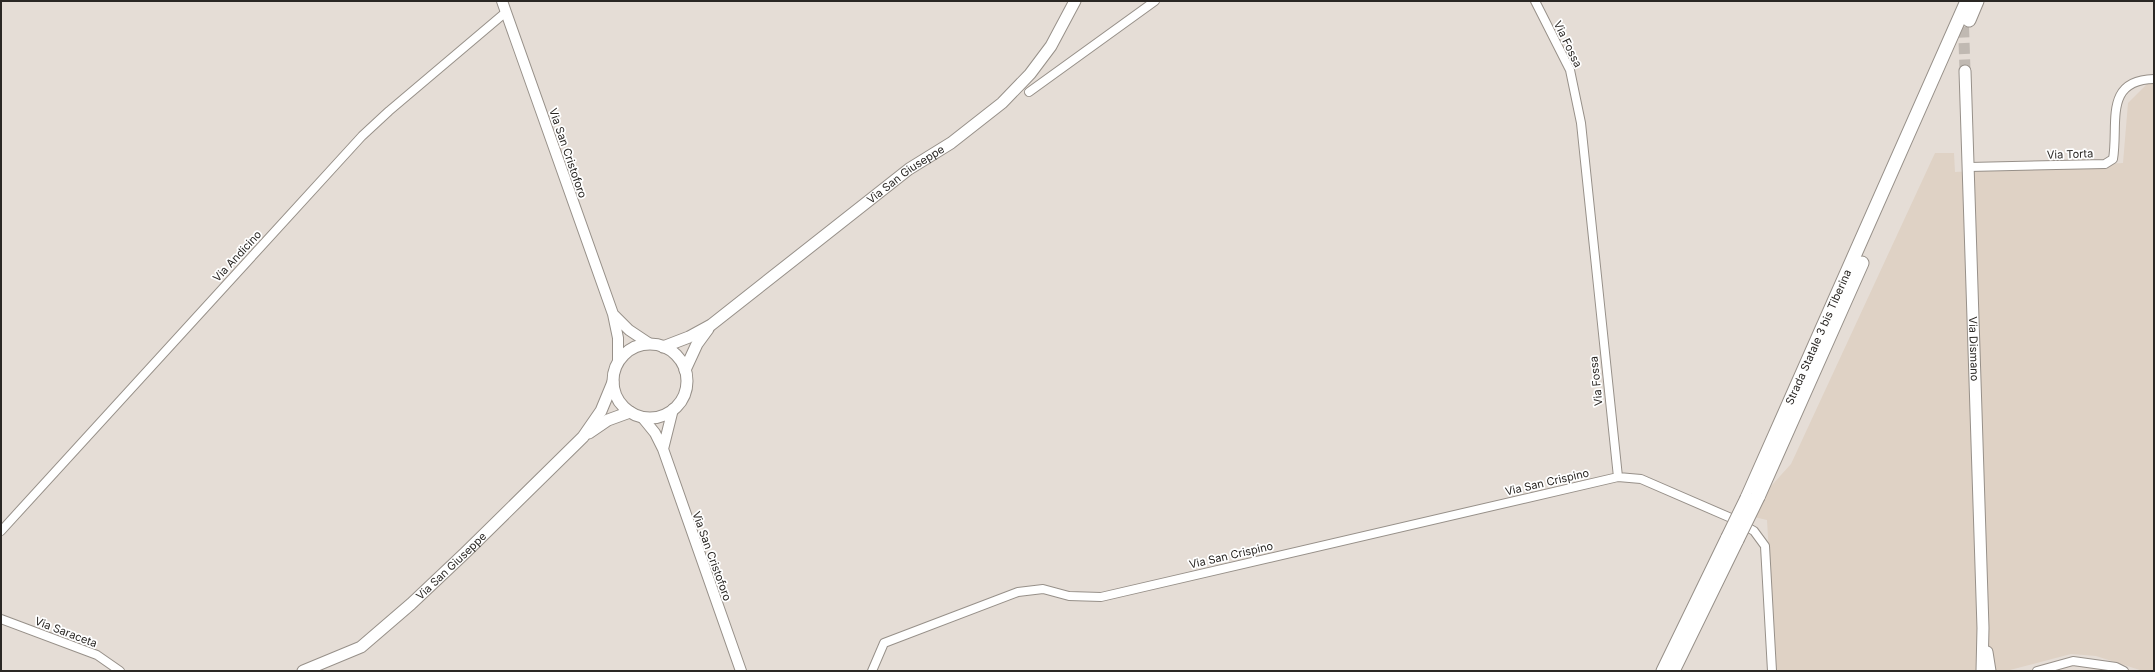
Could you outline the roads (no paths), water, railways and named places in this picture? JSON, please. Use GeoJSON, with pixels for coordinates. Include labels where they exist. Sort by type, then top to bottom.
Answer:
{"type":"FeatureCollection","features":[{"type":"Feature","properties":{"kind":"highway","name":"Strada Statale 3 bis Tiberina"},"geometry":{"type":"LineString","coordinates":[[1752,497],[1967,1]]}},
{"type":"Feature","properties":{"kind":"highway","name":"Strada Statale 3 bis Tiberina"},"geometry":{"type":"LineString","coordinates":[[1673,671],[1977,1]]}},
{"type":"Feature","properties":{"kind":"highway","name":"Strada Statale 3 bis Tiberina"},"geometry":{"type":"LineString","coordinates":[[1663,671],[1732,539]]}},
{"type":"Feature","properties":{"kind":"main road","name":"Via San Giuseppe"},"geometry":{"type":"LineString","coordinates":[[663,347],[689,337],[710,325],[909,169],[951,143],[1002,103],[1030,74],[1051,46],[1075,1]]}},
{"type":"Feature","properties":{"kind":"main road","name":"Via Dismano"},"geometry":{"type":"LineString","coordinates":[[1965,71],[1983,628],[1988,671]]}},
{"type":"Feature","properties":{"kind":"main road","name":"Via San Giuseppe"},"geometry":{"type":"LineString","coordinates":[[685,370],[697,344],[710,325]]}},
{"type":"Feature","properties":{"kind":"main road"},"geometry":{"type":"LineString","coordinates":[[650,344],[663,347],[677,356],[685,370],[685,391],[674,409],[664,415],[642,417],[630,412],[618,399],[613,382],[614,371],[618,362],[632,349],[650,344]]}},
{"type":"Feature","properties":{"kind":"main road","name":"Via San Giuseppe"},"geometry":{"type":"LineString","coordinates":[[302,671],[361,647],[411,604],[465,553],[583,436],[601,411],[613,382]]}},
{"type":"Feature","properties":{"kind":"main road","name":"Via San Giuseppe"},"geometry":{"type":"LineString","coordinates":[[583,436],[608,420],[630,412]]}},
{"type":"Feature","properties":{"kind":"street","name":"Via San Cristoforo"},"geometry":{"type":"LineString","coordinates":[[502,1],[612,314],[618,338],[618,362]]}},
{"type":"Feature","properties":{"kind":"street"},"geometry":{"type":"LineString","coordinates":[[1029,92],[1155,1]]}},
{"type":"Feature","properties":{"kind":"street","name":"Via Fossa"},"geometry":{"type":"LineString","coordinates":[[1535,1],[1570,70],[1581,123],[1618,477]]}},
{"type":"Feature","properties":{"kind":"street","name":"Via Andicino"},"geometry":{"type":"LineString","coordinates":[[1,531],[362,136],[389,111],[506,12]]}},
{"type":"Feature","properties":{"kind":"street","name":"Via Torta"},"geometry":{"type":"LineString","coordinates":[[1969,168],[2105,164],[2113,159],[2116,103],[2121,91],[2132,83],[2143,79],[2154,79]]}},
{"type":"Feature","properties":{"kind":"street","name":"Via San Cristoforo"},"geometry":{"type":"LineString","coordinates":[[612,314],[629,330],[650,344]]}},
{"type":"Feature","properties":{"kind":"street"},"geometry":{"type":"LineString","coordinates":[[663,449],[674,409]]}},
{"type":"Feature","properties":{"kind":"street","name":"Via San Cristoforo"},"geometry":{"type":"LineString","coordinates":[[642,417],[663,449],[677,494],[741,671]]}},
{"type":"Feature","properties":{"kind":"street"},"geometry":{"type":"LineString","coordinates":[[1618,477],[1641,479],[1731,518],[1754,531],[1764,546],[1772,671]]}},
{"type":"Feature","properties":{"kind":"street","name":"Via San Crispino"},"geometry":{"type":"LineString","coordinates":[[872,671],[884,643],[1018,592],[1044,589],[1069,596],[1101,597],[1618,477]]}},
{"type":"Feature","properties":{"kind":"street","name":"Via Saraceta"},"geometry":{"type":"LineString","coordinates":[[1,619],[97,655],[120,671]]}},
{"type":"Feature","properties":{"kind":"street"},"geometry":{"type":"LineString","coordinates":[[2037,671],[2073,661],[2116,667],[2124,671]]}},
{"type":"Feature","properties":{"kind":"tunnel"},"geometry":{"type":"LineString","coordinates":[[1963,10],[1965,71]]}}]}
